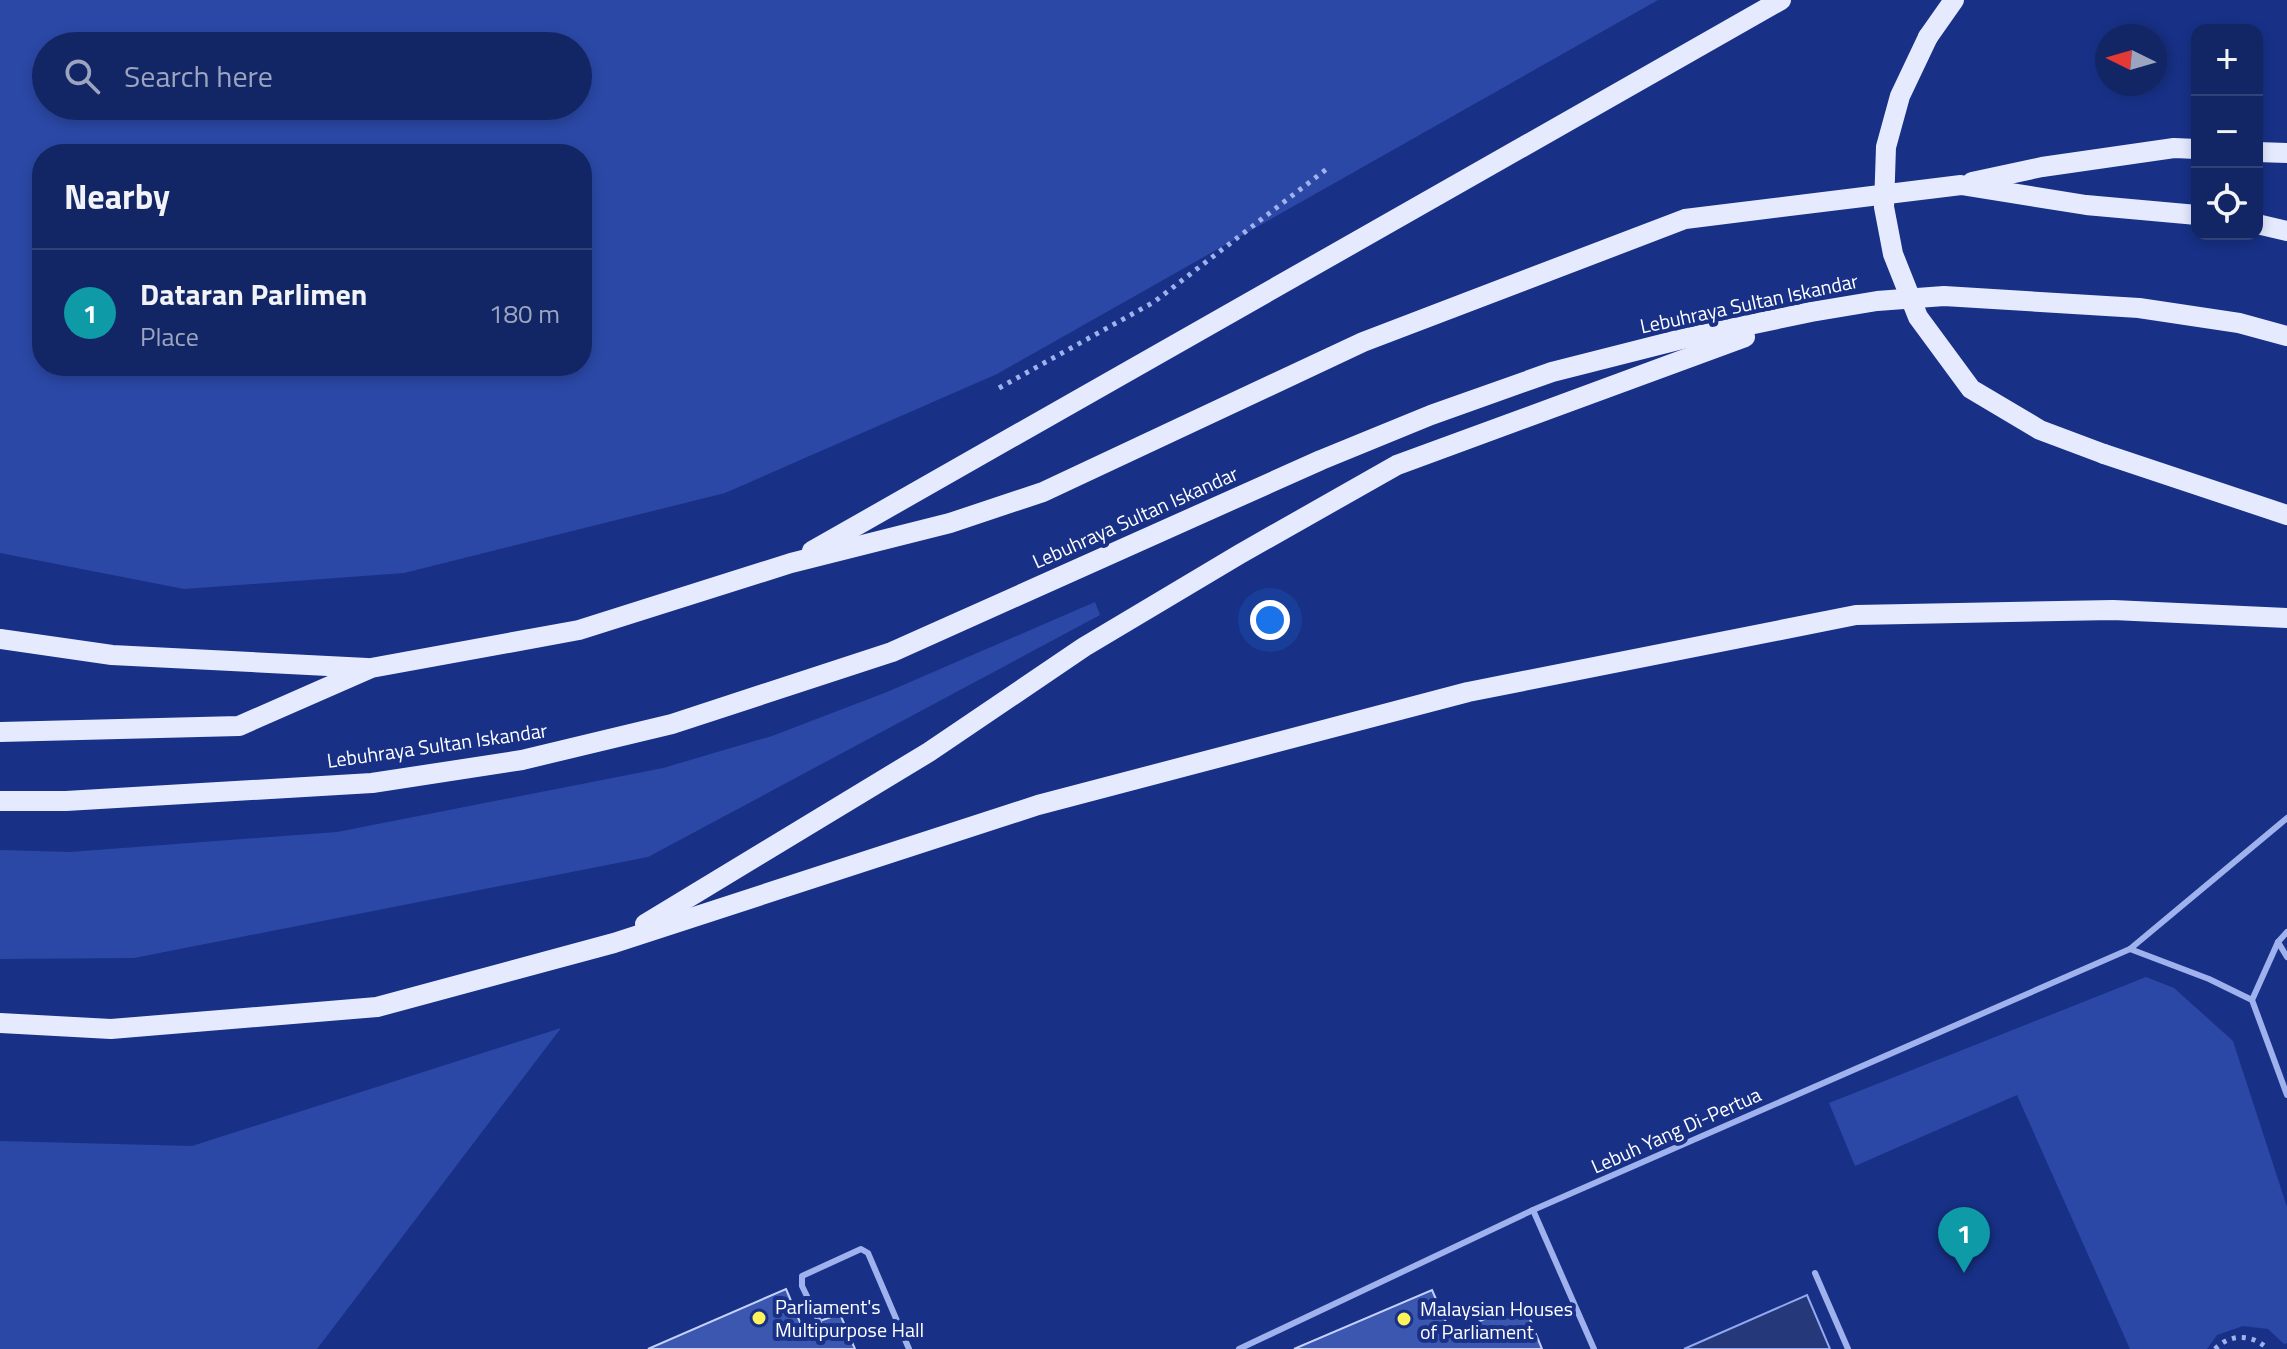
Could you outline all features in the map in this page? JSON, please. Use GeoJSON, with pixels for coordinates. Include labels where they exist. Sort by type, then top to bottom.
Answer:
{"type":"FeatureCollection","features":[{"type":"Feature","properties":{"kind":"main road"},"geometry":{"type":"LineString","coordinates":[[791,563],[1781,0]]}},
{"type":"Feature","properties":{"kind":"main road"},"geometry":{"type":"LineString","coordinates":[[1954,0],[1928,37],[1900,96],[1886,147],[1884,207],[1893,254],[1918,317],[1971,389],[2040,430],[2287,515]]}},
{"type":"Feature","properties":{"kind":"main road"},"geometry":{"type":"LineString","coordinates":[[0,639],[112,655],[371,668],[579,630],[791,563],[950,523],[1043,492],[1363,342],[1685,219],[1961,185],[2057,164],[2174,148],[2191,149]]}},
{"type":"Feature","properties":{"kind":"main road"},"geometry":{"type":"LineString","coordinates":[[2263,152],[2287,153]]}},
{"type":"Feature","properties":{"kind":"main road"},"geometry":{"type":"LineString","coordinates":[[1961,185],[2086,205],[2191,214]]}},
{"type":"Feature","properties":{"kind":"main road"},"geometry":{"type":"LineString","coordinates":[[2263,225],[2287,231]]}},
{"type":"Feature","properties":{"kind":"main road","name":"Lebuhraya Sultan Iskandar"},"geometry":{"type":"LineString","coordinates":[[0,801],[66,801],[372,783],[522,760],[672,724],[892,652],[1321,460],[1431,415],[1552,372],[1682,339],[1811,312],[1877,301],[1944,296],[2139,308],[2239,323],[2287,336]]}},
{"type":"Feature","properties":{"kind":"main road"},"geometry":{"type":"LineString","coordinates":[[614,943],[929,752],[1084,647],[1397,465],[1811,312]]}},
{"type":"Feature","properties":{"kind":"main road"},"geometry":{"type":"LineString","coordinates":[[0,1023],[111,1029],[377,1007],[614,943],[1038,805],[1468,692],[1856,615],[2113,610],[2287,618]]}},
{"type":"Feature","properties":{"kind":"main road"},"geometry":{"type":"LineString","coordinates":[[0,732],[239,726],[371,668]]}},
{"type":"Feature","properties":{"kind":"lane","name":"Lebuh Yang Di-Pertua"},"geometry":{"type":"LineString","coordinates":[[1239,1349],[1533,1210],[2130,949],[2287,818]]}},
{"type":"Feature","properties":{"kind":"lane"},"geometry":{"type":"LineString","coordinates":[[2252,1000],[2278,942],[2287,932]]}},
{"type":"Feature","properties":{"kind":"lane"},"geometry":{"type":"LineString","coordinates":[[2278,942],[2287,957]]}},
{"type":"Feature","properties":{"kind":"lane"},"geometry":{"type":"LineString","coordinates":[[2130,949],[2209,979],[2252,1000],[2287,1095]]}},
{"type":"Feature","properties":{"kind":"lane"},"geometry":{"type":"LineString","coordinates":[[1533,1210],[1594,1349]]}},
{"type":"Feature","properties":{"kind":"lane"},"geometry":{"type":"LineString","coordinates":[[819,1321],[802,1286],[802,1276],[861,1249],[868,1253],[909,1349]]}},
{"type":"Feature","properties":{"kind":"lane"},"geometry":{"type":"LineString","coordinates":[[1815,1273],[1848,1349]]}},
{"type":"Feature","properties":{"kind":"path"},"geometry":{"type":"LineString","coordinates":[[999,388],[1154,302],[1328,168]]}},
{"type":"Feature","properties":{"kind":"path"},"geometry":{"type":"LineString","coordinates":[[2215,1349],[2225,1340],[2246,1337],[2257,1340],[2268,1349]]}},
{"type":"Feature","properties":{"kind":"shaded area"},"geometry":{"type":"Polygon","coordinates":[[[0,0],[1658,0],[997,374],[725,493],[404,573],[184,589],[0,553],[0,0]]]}},
{"type":"Feature","properties":{"kind":"shaded area"},"geometry":{"type":"Polygon","coordinates":[[[1095,602],[1100,615],[648,857],[134,958],[0,959],[0,850],[70,852],[337,832],[663,768],[772,736],[887,692],[1095,602]]]}},
{"type":"Feature","properties":{"kind":"shaded area"},"geometry":{"type":"Polygon","coordinates":[[[2146,977],[2174,988],[2233,1041],[2287,1207],[2287,1343],[2284,1344],[2268,1329],[2243,1326],[2217,1335],[2207,1349],[2130,1349],[2017,1095],[1855,1166],[1829,1103],[2146,977]]]}},
{"type":"Feature","properties":{"kind":"shaded area"},"geometry":{"type":"Polygon","coordinates":[[[561,1028],[317,1349],[0,1349],[0,1141],[192,1146],[561,1028]]]}},
{"type":"Feature","properties":{"kind":"shaded area"},"geometry":{"type":"Polygon","coordinates":[[[1807,1295],[1830,1349],[1684,1349],[1807,1295]]]}},
{"type":"Feature","properties":{"kind":"building","name":"Parliament's Multipurpose Hall"},"geometry":{"type":"Polygon","coordinates":[[[786,1289],[802,1327],[840,1314],[855,1349],[648,1349],[786,1289]]]}},
{"type":"Feature","properties":{"kind":"building","name":"Malaysian Houses of Parliament"},"geometry":{"type":"Polygon","coordinates":[[[1432,1290],[1451,1334],[1523,1302],[1542,1349],[1294,1349],[1432,1290]]]}},
{"type":"Feature","properties":{"kind":"place","name":"Dataran Parlimen"},"geometry":{"type":"Point","coordinates":[1964,1273]}},
{"type":"Feature","properties":{"kind":"place","name":"Parliament's Multipurpose Hall"},"geometry":{"type":"Point","coordinates":[759,1318]}},
{"type":"Feature","properties":{"kind":"place","name":"Malaysian Houses of Parliament"},"geometry":{"type":"Point","coordinates":[1404,1319]}}]}
